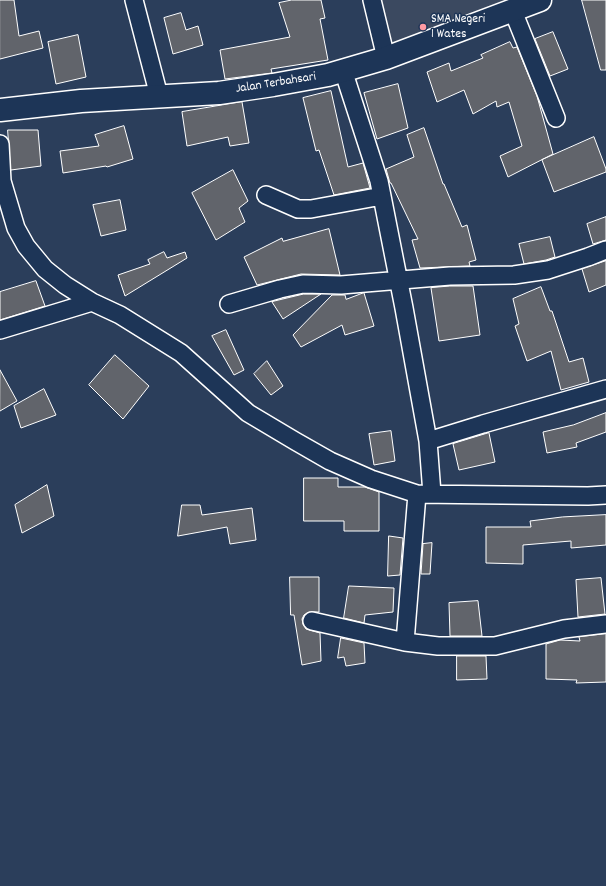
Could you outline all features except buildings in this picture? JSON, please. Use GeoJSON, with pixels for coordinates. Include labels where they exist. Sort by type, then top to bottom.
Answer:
{"type":"FeatureCollection","features":[{"type":"Feature","properties":{"kind":"street"},"geometry":{"type":"LineString","coordinates":[[134,0],[159,96]]}},
{"type":"Feature","properties":{"kind":"street"},"geometry":{"type":"LineString","coordinates":[[372,0],[386,58]]}},
{"type":"Feature","properties":{"kind":"street","name":"Jalan Terbahsari"},"geometry":{"type":"LineString","coordinates":[[0,110],[81,101],[219,93],[281,84],[328,75],[386,58],[540,0]]}},
{"type":"Feature","properties":{"kind":"street"},"geometry":{"type":"LineString","coordinates":[[513,10],[556,118]]}},
{"type":"Feature","properties":{"kind":"street"},"geometry":{"type":"LineString","coordinates":[[344,70],[379,181],[399,280],[428,441],[425,494],[406,642]]}},
{"type":"Feature","properties":{"kind":"street"},"geometry":{"type":"LineString","coordinates":[[0,144],[2,181],[16,228],[26,246],[45,269],[65,285],[92,302],[120,315],[181,353],[248,413],[295,441],[330,461],[371,479],[425,494],[606,495]]}},
{"type":"Feature","properties":{"kind":"street"},"geometry":{"type":"LineString","coordinates":[[266,195],[298,209],[311,209],[382,196]]}},
{"type":"Feature","properties":{"kind":"street"},"geometry":{"type":"LineString","coordinates":[[229,304],[303,284],[341,285],[450,276],[514,276],[548,270],[588,258],[606,250]]}},
{"type":"Feature","properties":{"kind":"street"},"geometry":{"type":"LineString","coordinates":[[0,330],[92,302]]}},
{"type":"Feature","properties":{"kind":"street"},"geometry":{"type":"LineString","coordinates":[[428,441],[606,389]]}},
{"type":"Feature","properties":{"kind":"street"},"geometry":{"type":"LineString","coordinates":[[312,621],[406,642],[438,646],[495,646],[564,629],[606,624]]}},
{"type":"Feature","properties":{"kind":"shaded area","name":"SMA Negeri 1 Wates"},"geometry":{"type":"Polygon","coordinates":[[[377,0],[534,0],[390,54],[377,0]]]}},
{"type":"Feature","properties":{"kind":"place","name":"SMA Negeri 1 Wates"},"geometry":{"type":"Point","coordinates":[423,27]}}]}
